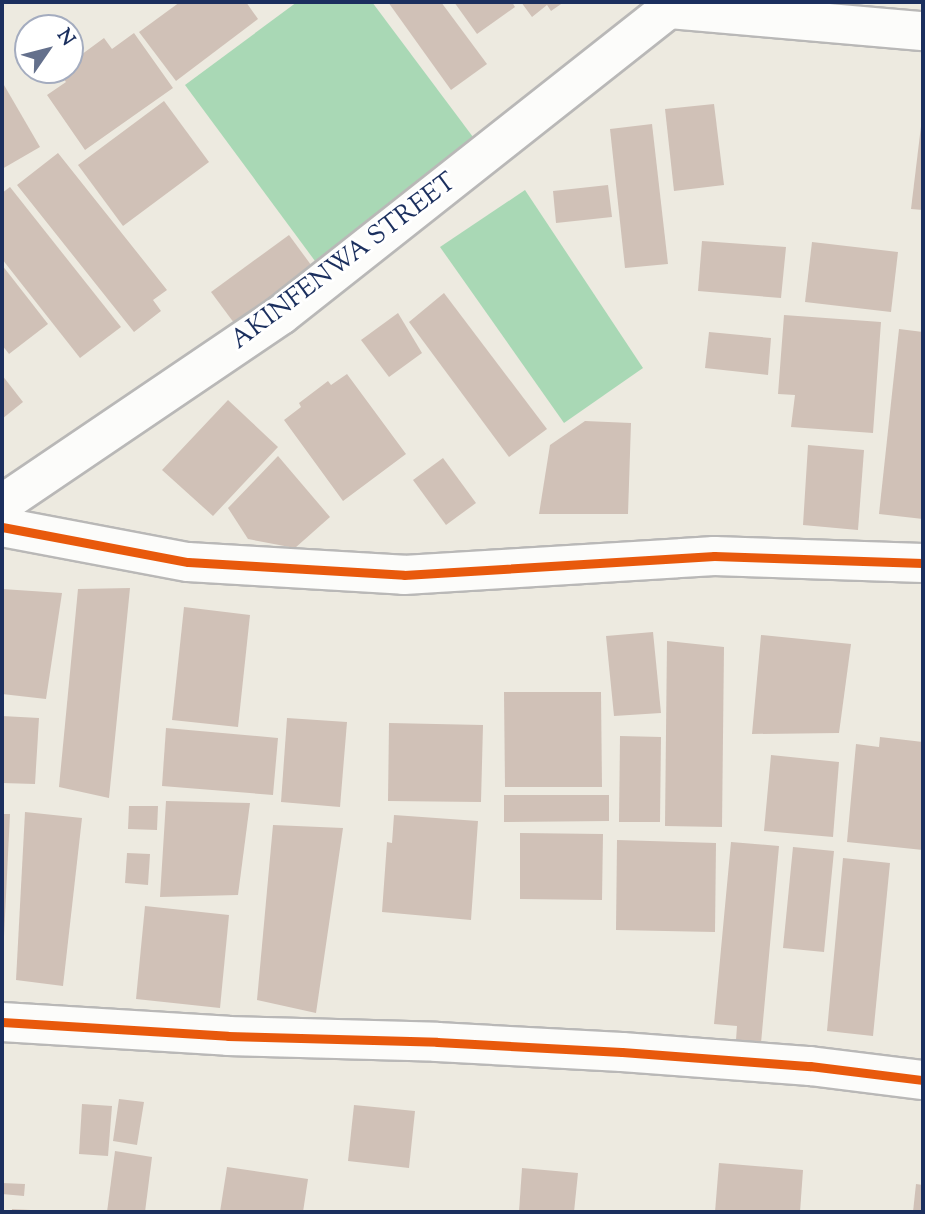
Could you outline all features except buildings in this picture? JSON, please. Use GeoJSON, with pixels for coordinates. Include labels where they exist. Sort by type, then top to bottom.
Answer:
{"type":"FeatureCollection","features":[{"type":"Feature","properties":{"kind":"street"},"geometry":{"type":"LineString","coordinates":[[670,5],[923,31]]}},
{"type":"Feature","properties":{"kind":"street","name":"AKINFENWA STREET"},"geometry":{"type":"LineString","coordinates":[[2,504],[281,315],[670,5]]}},
{"type":"Feature","properties":{"kind":"street"},"geometry":{"type":"LineString","coordinates":[[2,527],[30,530],[188,562],[404,575],[714,556],[923,563]]}},
{"type":"Feature","properties":{"kind":"street"},"geometry":{"type":"LineString","coordinates":[[2,1022],[228,1037],[437,1042],[622,1052],[810,1066],[923,1080]]}},
{"type":"Feature","properties":{"kind":"green space"},"geometry":{"type":"Polygon","coordinates":[[[297,2],[372,2],[476,141],[315,261],[185,85],[297,2]]]}},
{"type":"Feature","properties":{"kind":"green space"},"geometry":{"type":"Polygon","coordinates":[[[525,190],[643,368],[564,423],[440,247],[525,190]]]}},
{"type":"Feature","properties":{"kind":"cycle path"},"geometry":{"type":"LineString","coordinates":[[2,527],[188,562],[404,575],[714,556],[923,563]]}},
{"type":"Feature","properties":{"kind":"cycle path"},"geometry":{"type":"LineString","coordinates":[[2,1022],[228,1036],[437,1042],[622,1052],[810,1066],[923,1080]]}}]}
